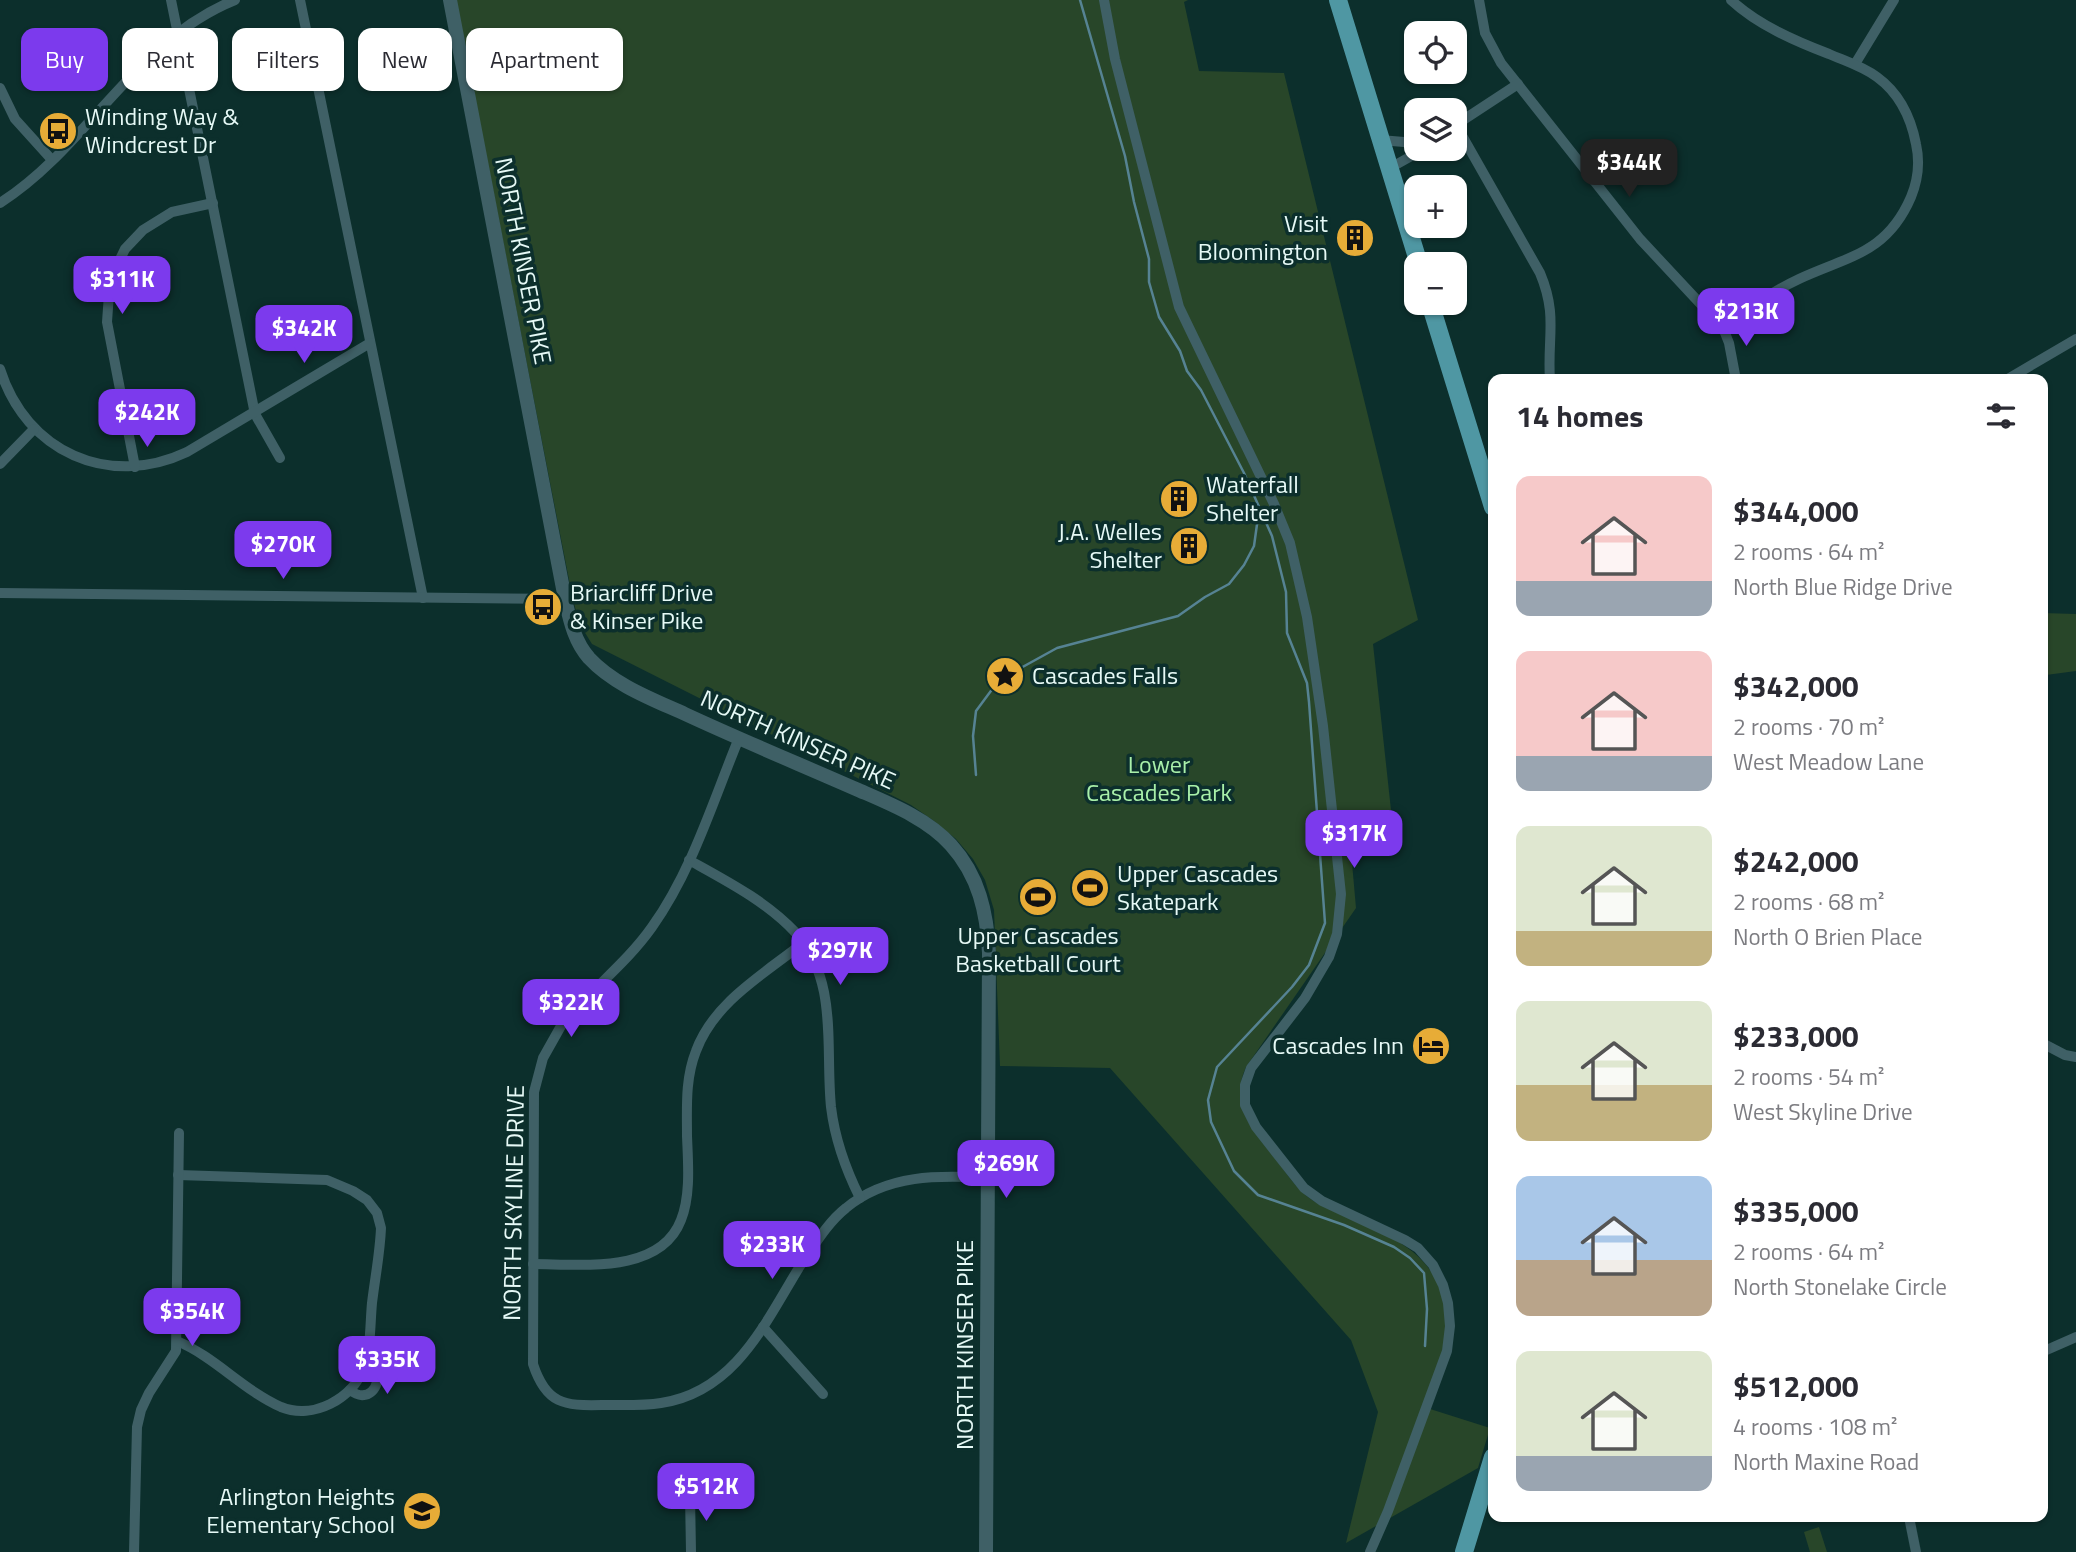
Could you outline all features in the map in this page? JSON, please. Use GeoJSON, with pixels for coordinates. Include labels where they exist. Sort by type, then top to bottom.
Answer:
{"type":"FeatureCollection","features":[{"type":"Feature","properties":{"kind":"main road"},"geometry":{"type":"LineString","coordinates":[[1338,0],[1415,252]]}},
{"type":"Feature","properties":{"kind":"main road"},"geometry":{"type":"LineString","coordinates":[[1434,315],[1488,491]]}},
{"type":"Feature","properties":{"kind":"main road"},"geometry":{"type":"LineString","coordinates":[[1464,1552],[1488,1473]]}},
{"type":"Feature","properties":{"kind":"street"},"geometry":{"type":"LineString","coordinates":[[171,0],[176,28]]}},
{"type":"Feature","properties":{"kind":"street"},"geometry":{"type":"LineString","coordinates":[[184,28],[199,17],[235,0]]}},
{"type":"Feature","properties":{"kind":"street"},"geometry":{"type":"LineString","coordinates":[[300,0],[423,598]]}},
{"type":"Feature","properties":{"kind":"street","name":"NORTH KINSER PIKE"},"geometry":{"type":"LineString","coordinates":[[450,0],[565,600],[581,647],[602,670],[646,696],[878,798],[926,823],[951,845],[972,875],[983,905],[988,932],[986,1552]]}},
{"type":"Feature","properties":{"kind":"street"},"geometry":{"type":"LineString","coordinates":[[1104,0],[1115,59],[1179,307],[1274,504],[1290,543],[1307,617],[1323,726],[1340,894],[1337,934],[1329,957],[1305,998],[1251,1068],[1245,1085],[1245,1105],[1256,1127],[1304,1188],[1322,1201],[1392,1232],[1418,1248],[1439,1274],[1448,1303],[1450,1326],[1447,1351],[1393,1498],[1370,1552]]}},
{"type":"Feature","properties":{"kind":"street"},"geometry":{"type":"LineString","coordinates":[[1479,0],[1488,41],[1502,63],[1640,239],[1723,328],[1735,374]]}},
{"type":"Feature","properties":{"kind":"street"},"geometry":{"type":"LineString","coordinates":[[1723,328],[1782,287],[1870,248],[1889,232],[1904,212],[1917,174],[1914,135],[1897,97],[1877,77],[1855,64],[1768,27],[1731,0]]}},
{"type":"Feature","properties":{"kind":"street"},"geometry":{"type":"LineString","coordinates":[[1855,64],[1894,0]]}},
{"type":"Feature","properties":{"kind":"street"},"geometry":{"type":"LineString","coordinates":[[1467,118],[1518,84]]}},
{"type":"Feature","properties":{"kind":"street"},"geometry":{"type":"LineString","coordinates":[[0,203],[23,188],[122,86]]}},
{"type":"Feature","properties":{"kind":"street"},"geometry":{"type":"LineString","coordinates":[[0,88],[15,119],[52,160]]}},
{"type":"Feature","properties":{"kind":"street"},"geometry":{"type":"LineString","coordinates":[[189,91],[255,414],[280,458]]}},
{"type":"Feature","properties":{"kind":"street"},"geometry":{"type":"LineString","coordinates":[[1380,140],[1404,142]]}},
{"type":"Feature","properties":{"kind":"street"},"geometry":{"type":"LineString","coordinates":[[1467,147],[1540,273],[1547,290],[1552,321],[1549,374]]}},
{"type":"Feature","properties":{"kind":"street"},"geometry":{"type":"LineString","coordinates":[[1390,168],[1404,160]]}},
{"type":"Feature","properties":{"kind":"street"},"geometry":{"type":"LineString","coordinates":[[135,467],[107,322],[110,281],[125,249],[143,230],[172,212],[213,203]]}},
{"type":"Feature","properties":{"kind":"street"},"geometry":{"type":"LineString","coordinates":[[2017,374],[2076,339]]}},
{"type":"Feature","properties":{"kind":"street"},"geometry":{"type":"LineString","coordinates":[[0,369],[18,411],[51,443],[81,459],[113,467],[135,467],[173,459],[255,414],[370,342]]}},
{"type":"Feature","properties":{"kind":"street"},"geometry":{"type":"LineString","coordinates":[[0,464],[34,429]]}},
{"type":"Feature","properties":{"kind":"street"},"geometry":{"type":"LineString","coordinates":[[0,593],[565,600]]}},
{"type":"Feature","properties":{"kind":"street","name":"NORTH SKYLINE DRIVE"},"geometry":{"type":"LineString","coordinates":[[739,738],[674,892],[633,950],[573,1011],[556,1033],[537,1073],[533,1106],[533,1364],[545,1391],[561,1402],[576,1405],[639,1405],[674,1400],[697,1392],[724,1375],[741,1358],[763,1327]]}},
{"type":"Feature","properties":{"kind":"street"},"geometry":{"type":"LineString","coordinates":[[689,860],[767,908],[793,931],[820,971],[825,994],[835,1136],[848,1175],[860,1198]]}},
{"type":"Feature","properties":{"kind":"street"},"geometry":{"type":"LineString","coordinates":[[533,1264],[624,1262],[647,1255],[668,1241],[681,1221],[687,1196],[687,1090],[696,1051],[710,1024],[730,1001],[803,943]]}},
{"type":"Feature","properties":{"kind":"street"},"geometry":{"type":"LineString","coordinates":[[2048,1047],[2076,1057]]}},
{"type":"Feature","properties":{"kind":"street"},"geometry":{"type":"LineString","coordinates":[[134,1552],[137,1427],[149,1393],[176,1351],[179,1133]]}},
{"type":"Feature","properties":{"kind":"street"},"geometry":{"type":"LineString","coordinates":[[177,1340],[209,1358],[267,1400],[284,1408],[316,1409],[331,1404],[350,1390],[359,1379],[366,1363],[381,1236],[380,1221],[372,1205],[353,1191],[327,1180],[178,1175]]}},
{"type":"Feature","properties":{"kind":"street"},"geometry":{"type":"LineString","coordinates":[[823,1394],[763,1327],[825,1230],[846,1207],[882,1187],[912,1179],[955,1176],[989,1178]]}},
{"type":"Feature","properties":{"kind":"street"},"geometry":{"type":"LineString","coordinates":[[2048,1350],[2076,1338]]}},
{"type":"Feature","properties":{"kind":"street"},"geometry":{"type":"LineString","coordinates":[[350,1390],[363,1397],[370,1394],[377,1382],[376,1370],[366,1363]]}},
{"type":"Feature","properties":{"kind":"street"},"geometry":{"type":"LineString","coordinates":[[690,1495],[691,1552]]}},
{"type":"Feature","properties":{"kind":"street"},"geometry":{"type":"LineString","coordinates":[[1910,1522],[1916,1552]]}},
{"type":"Feature","properties":{"kind":"green space","name":"Lower Cascades Park"},"geometry":{"type":"Polygon","coordinates":[[[456,0],[1188,0],[1184,2],[1199,71],[1284,73],[1418,620],[1373,644],[1391,810],[1350,840],[1356,908],[1246,1067],[1240,1094],[1242,1106],[1252,1128],[1302,1192],[1318,1203],[1403,1245],[1429,1269],[1439,1285],[1445,1304],[1447,1329],[1427,1408],[1488,1427],[1478,1468],[1346,1543],[1378,1412],[1351,1340],[1110,1068],[1000,1066],[994,910],[985,880],[973,859],[956,839],[911,805],[592,644],[579,623],[474,91],[623,91],[623,28],[466,28],[466,51],[456,0]]]}},
{"type":"Feature","properties":{"kind":"green space"},"geometry":{"type":"Polygon","coordinates":[[[2048,613],[2076,614],[2076,671],[2048,675],[2048,613]]]}},
{"type":"Feature","properties":{"kind":"green space"},"geometry":{"type":"Polygon","coordinates":[[[1819,1527],[1827,1552],[1810,1552],[1804,1532],[1819,1527]]]}},
{"type":"Feature","properties":{"kind":"waterway"},"geometry":{"type":"LineString","coordinates":[[1080,0],[1125,156],[1149,259],[1149,282],[1159,317],[1180,351],[1187,371],[1201,390],[1244,473],[1272,536],[1286,592],[1287,633],[1307,683],[1325,923],[1309,965],[1292,987],[1217,1067],[1208,1100],[1211,1122],[1234,1171],[1258,1195],[1344,1225],[1394,1247],[1410,1258],[1424,1273],[1427,1309],[1425,1346]]}},
{"type":"Feature","properties":{"kind":"waterway"},"geometry":{"type":"LineString","coordinates":[[976,775],[973,736],[976,711],[999,680],[1057,648],[1178,616],[1229,584],[1254,546],[1259,510]]}},
{"type":"Feature","properties":{"kind":"place","name":"Winding Way & Windcrest Dr"},"geometry":{"type":"Point","coordinates":[58,131]}},
{"type":"Feature","properties":{"kind":"place","name":"Visit Bloomington"},"geometry":{"type":"Point","coordinates":[1355,238]}},
{"type":"Feature","properties":{"kind":"place","name":"Waterfall Shelter"},"geometry":{"type":"Point","coordinates":[1179,499]}},
{"type":"Feature","properties":{"kind":"place","name":"J.A. Welles Shelter"},"geometry":{"type":"Point","coordinates":[1189,546]}},
{"type":"Feature","properties":{"kind":"place","name":"Briarcliff Drive & Kinser Pike"},"geometry":{"type":"Point","coordinates":[543,607]}},
{"type":"Feature","properties":{"kind":"place","name":"Cascades Falls"},"geometry":{"type":"Point","coordinates":[1005,676]}},
{"type":"Feature","properties":{"kind":"place","name":"Upper Cascades Skatepark"},"geometry":{"type":"Point","coordinates":[1090,888]}},
{"type":"Feature","properties":{"kind":"place","name":"Upper Cascades Basketball Court"},"geometry":{"type":"Point","coordinates":[1038,897]}},
{"type":"Feature","properties":{"kind":"place","name":"Cascades Inn"},"geometry":{"type":"Point","coordinates":[1431,1046]}},
{"type":"Feature","properties":{"kind":"place","name":"Arlington Heights Elementary School"},"geometry":{"type":"Point","coordinates":[422,1511]}}]}
